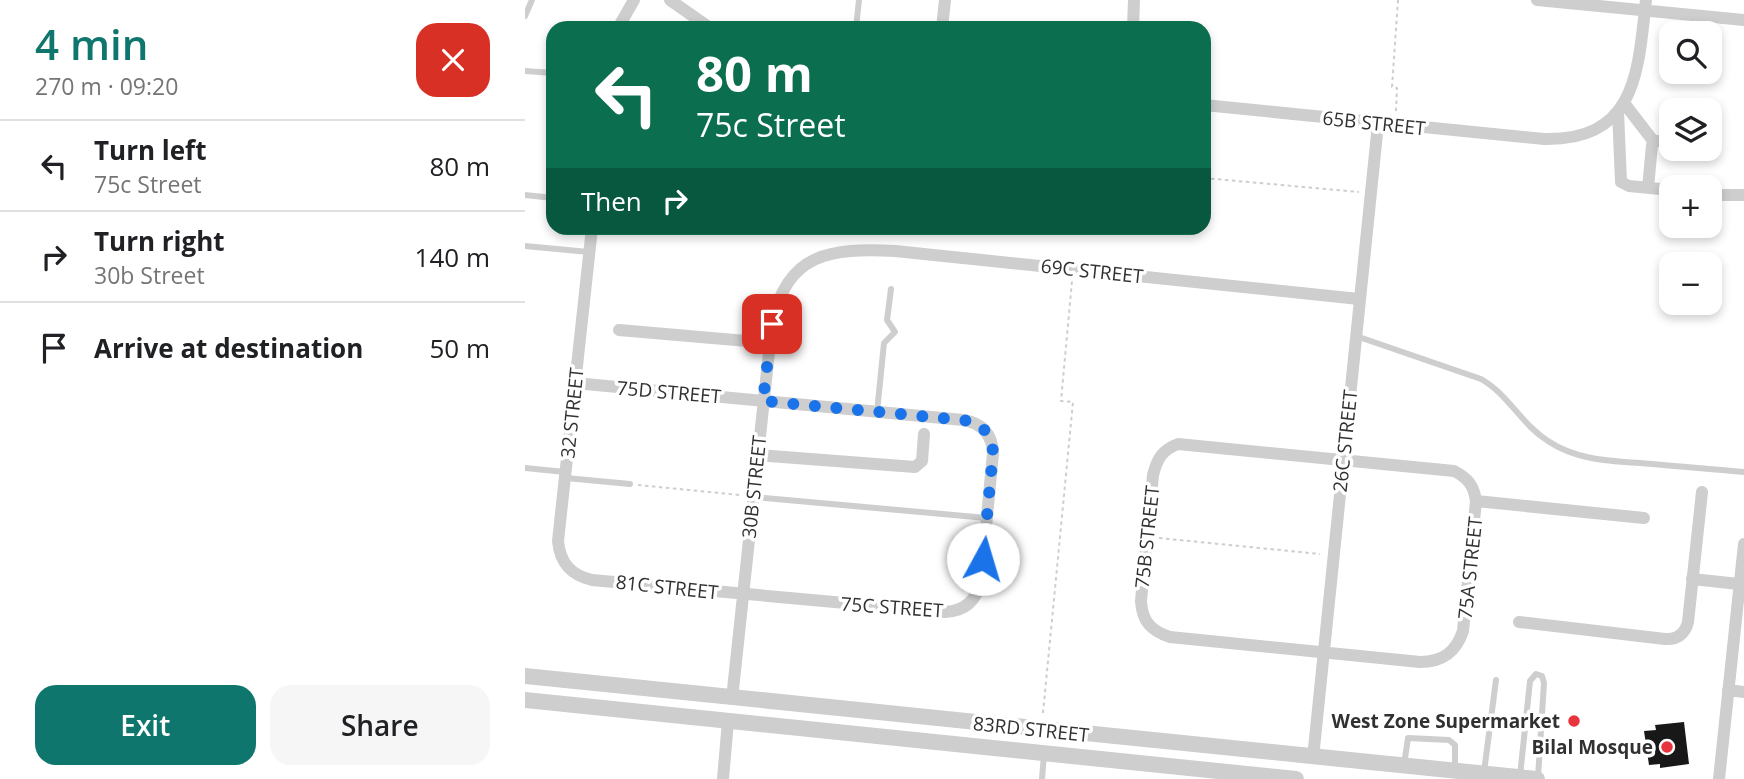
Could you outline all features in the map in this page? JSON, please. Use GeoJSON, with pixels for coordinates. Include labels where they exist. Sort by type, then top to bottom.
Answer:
{"type":"FeatureCollection","features":[{"type":"Feature","properties":{"kind":"street"},"geometry":{"type":"LineString","coordinates":[[622,21],[634,0]]}},
{"type":"Feature","properties":{"kind":"street"},"geometry":{"type":"LineString","coordinates":[[670,0],[700,21]]}},
{"type":"Feature","properties":{"kind":"street"},"geometry":{"type":"LineString","coordinates":[[943,21],[945,0]]}},
{"type":"Feature","properties":{"kind":"street"},"geometry":{"type":"LineString","coordinates":[[1537,0],[1645,5],[1744,20]]}},
{"type":"Feature","properties":{"kind":"street"},"geometry":{"type":"LineString","coordinates":[[1645,5],[1635,79],[1621,107],[1620,179],[1626,185],[1659,189]]}},
{"type":"Feature","properties":{"kind":"street","name":"65B STREET"},"geometry":{"type":"LineString","coordinates":[[1211,106],[1544,139],[1560,139],[1592,131],[1621,107]]}},
{"type":"Feature","properties":{"kind":"street"},"geometry":{"type":"LineString","coordinates":[[1621,107],[1654,142]]}},
{"type":"Feature","properties":{"kind":"street","name":"26C STREET"},"geometry":{"type":"LineString","coordinates":[[1313,758],[1378,124]]}},
{"type":"Feature","properties":{"kind":"street"},"geometry":{"type":"LineString","coordinates":[[1654,142],[1659,142]]}},
{"type":"Feature","properties":{"kind":"street"},"geometry":{"type":"LineString","coordinates":[[1648,188],[1651,148],[1654,142]]}},
{"type":"Feature","properties":{"kind":"street"},"geometry":{"type":"LineString","coordinates":[[1722,196],[1744,195]]}},
{"type":"Feature","properties":{"kind":"street","name":"32 STREET"},"geometry":{"type":"LineString","coordinates":[[591,235],[558,541],[563,563],[571,572],[592,580]]}},
{"type":"Feature","properties":{"kind":"street","name":"69C STREET"},"geometry":{"type":"LineString","coordinates":[[825,254],[840,250],[895,251],[1359,299]]}},
{"type":"Feature","properties":{"kind":"street","name":"30B STREET"},"geometry":{"type":"LineString","coordinates":[[731,699],[775,312],[787,283],[810,261],[825,254]]}},
{"type":"Feature","properties":{"kind":"street"},"geometry":{"type":"LineString","coordinates":[[619,330],[770,343]]}},
{"type":"Feature","properties":{"kind":"street","name":"75D STREET"},"geometry":{"type":"LineString","coordinates":[[575,383],[763,401]]}},
{"type":"Feature","properties":{"kind":"street","name":"75C STREET"},"geometry":{"type":"LineString","coordinates":[[742,595],[954,612],[970,604],[979,589],[987,518],[993,453],[990,437],[985,430],[971,421],[763,401]]}},
{"type":"Feature","properties":{"kind":"street"},"geometry":{"type":"LineString","coordinates":[[758,455],[915,467],[922,461],[924,434]]}},
{"type":"Feature","properties":{"kind":"street","name":"75B STREET"},"geometry":{"type":"LineString","coordinates":[[1324,654],[1170,637],[1151,629],[1141,611],[1140,601],[1156,465],[1160,455],[1168,448],[1189,444],[1343,459]]}},
{"type":"Feature","properties":{"kind":"street","name":"75A STREET"},"geometry":{"type":"LineString","coordinates":[[1324,654],[1432,662],[1453,651],[1464,631],[1476,501],[1470,483],[1454,471],[1343,459]]}},
{"type":"Feature","properties":{"kind":"street"},"geometry":{"type":"LineString","coordinates":[[1519,622],[1671,639],[1683,634],[1686,628],[1702,492]]}},
{"type":"Feature","properties":{"kind":"street"},"geometry":{"type":"LineString","coordinates":[[1476,501],[1644,518]]}},
{"type":"Feature","properties":{"kind":"street"},"geometry":{"type":"LineString","coordinates":[[1719,779],[1728,690],[1739,640],[1739,584],[1744,544]]}},
{"type":"Feature","properties":{"kind":"street"},"geometry":{"type":"LineString","coordinates":[[1692,579],[1739,584]]}},
{"type":"Feature","properties":{"kind":"street","name":"81C STREET"},"geometry":{"type":"LineString","coordinates":[[592,580],[742,595]]}},
{"type":"Feature","properties":{"kind":"street","name":"83RD STREET"},"geometry":{"type":"LineString","coordinates":[[525,677],[1537,779]]}},
{"type":"Feature","properties":{"kind":"street"},"geometry":{"type":"LineString","coordinates":[[1728,690],[1744,692]]}},
{"type":"Feature","properties":{"kind":"street","name":"83RD STREET"},"geometry":{"type":"LineString","coordinates":[[525,700],[1296,779]]}},
{"type":"Feature","properties":{"kind":"street"},"geometry":{"type":"LineString","coordinates":[[723,779],[728,721]]}},
{"type":"Feature","properties":{"kind":"street"},"geometry":{"type":"LineString","coordinates":[[891,737],[886,731],[891,725],[965,730],[983,724]]}},
{"type":"Feature","properties":{"kind":"lane"},"geometry":{"type":"LineString","coordinates":[[525,16],[532,0]]}},
{"type":"Feature","properties":{"kind":"lane"},"geometry":{"type":"LineString","coordinates":[[857,21],[859,0]]}},
{"type":"Feature","properties":{"kind":"lane"},"geometry":{"type":"LineString","coordinates":[[525,71],[546,72]]}},
{"type":"Feature","properties":{"kind":"lane"},"geometry":{"type":"LineString","coordinates":[[525,195],[546,197]]}},
{"type":"Feature","properties":{"kind":"lane"},"geometry":{"type":"LineString","coordinates":[[525,246],[589,252]]}},
{"type":"Feature","properties":{"kind":"lane"},"geometry":{"type":"LineString","coordinates":[[877,411],[884,343],[895,332],[887,320],[891,289]]}},
{"type":"Feature","properties":{"kind":"lane"},"geometry":{"type":"LineString","coordinates":[[1355,335],[1481,379],[1496,390],[1535,432],[1574,454],[1601,460],[1744,472]]}},
{"type":"Feature","properties":{"kind":"lane"},"geometry":{"type":"LineString","coordinates":[[525,468],[630,484]]}},
{"type":"Feature","properties":{"kind":"lane"},"geometry":{"type":"LineString","coordinates":[[753,497],[987,518]]}},
{"type":"Feature","properties":{"kind":"lane"},"geometry":{"type":"LineString","coordinates":[[1520,777],[1530,681],[1536,674],[1542,676],[1544,683],[1537,779]]}},
{"type":"Feature","properties":{"kind":"lane"},"geometry":{"type":"LineString","coordinates":[[1484,774],[1496,680]]}},
{"type":"Feature","properties":{"kind":"lane"},"geometry":{"type":"LineString","coordinates":[[1404,767],[1408,738],[1449,740],[1455,745],[1455,771]]}},
{"type":"Feature","properties":{"kind":"lane"},"geometry":{"type":"LineString","coordinates":[[1042,779],[1045,754]]}},
{"type":"Feature","properties":{"kind":"path"},"geometry":{"type":"LineString","coordinates":[[1395,126],[1397,88],[1392,87],[1398,0]]}},
{"type":"Feature","properties":{"kind":"path"},"geometry":{"type":"LineString","coordinates":[[1211,179],[1371,193]]}},
{"type":"Feature","properties":{"kind":"path"},"geometry":{"type":"LineString","coordinates":[[1041,730],[1073,402],[1061,401],[1073,269]]}},
{"type":"Feature","properties":{"kind":"path"},"geometry":{"type":"LineString","coordinates":[[630,484],[753,497]]}},
{"type":"Feature","properties":{"kind":"path"},"geometry":{"type":"LineString","coordinates":[[1147,537],[1333,556]]}},
{"type":"Feature","properties":{"kind":"building","name":"Bilal Mosque"},"geometry":{"type":"Polygon","coordinates":[[[1684,722],[1689,764],[1660,768],[1660,764],[1649,765],[1644,731],[1656,730],[1655,725],[1684,722]]]}},
{"type":"Feature","properties":{"kind":"place","name":"West Zone Supermarket"},"geometry":{"type":"Point","coordinates":[1574,721]}},
{"type":"Feature","properties":{"kind":"place","name":"Bilal Mosque"},"geometry":{"type":"Point","coordinates":[1667,747]}},
{"type":"Feature","properties":{"kind":"route"},"geometry":{"type":"LineString","coordinates":[[772,324],[763,401],[971,421],[985,430],[990,437],[993,453],[983,559]]}}]}
